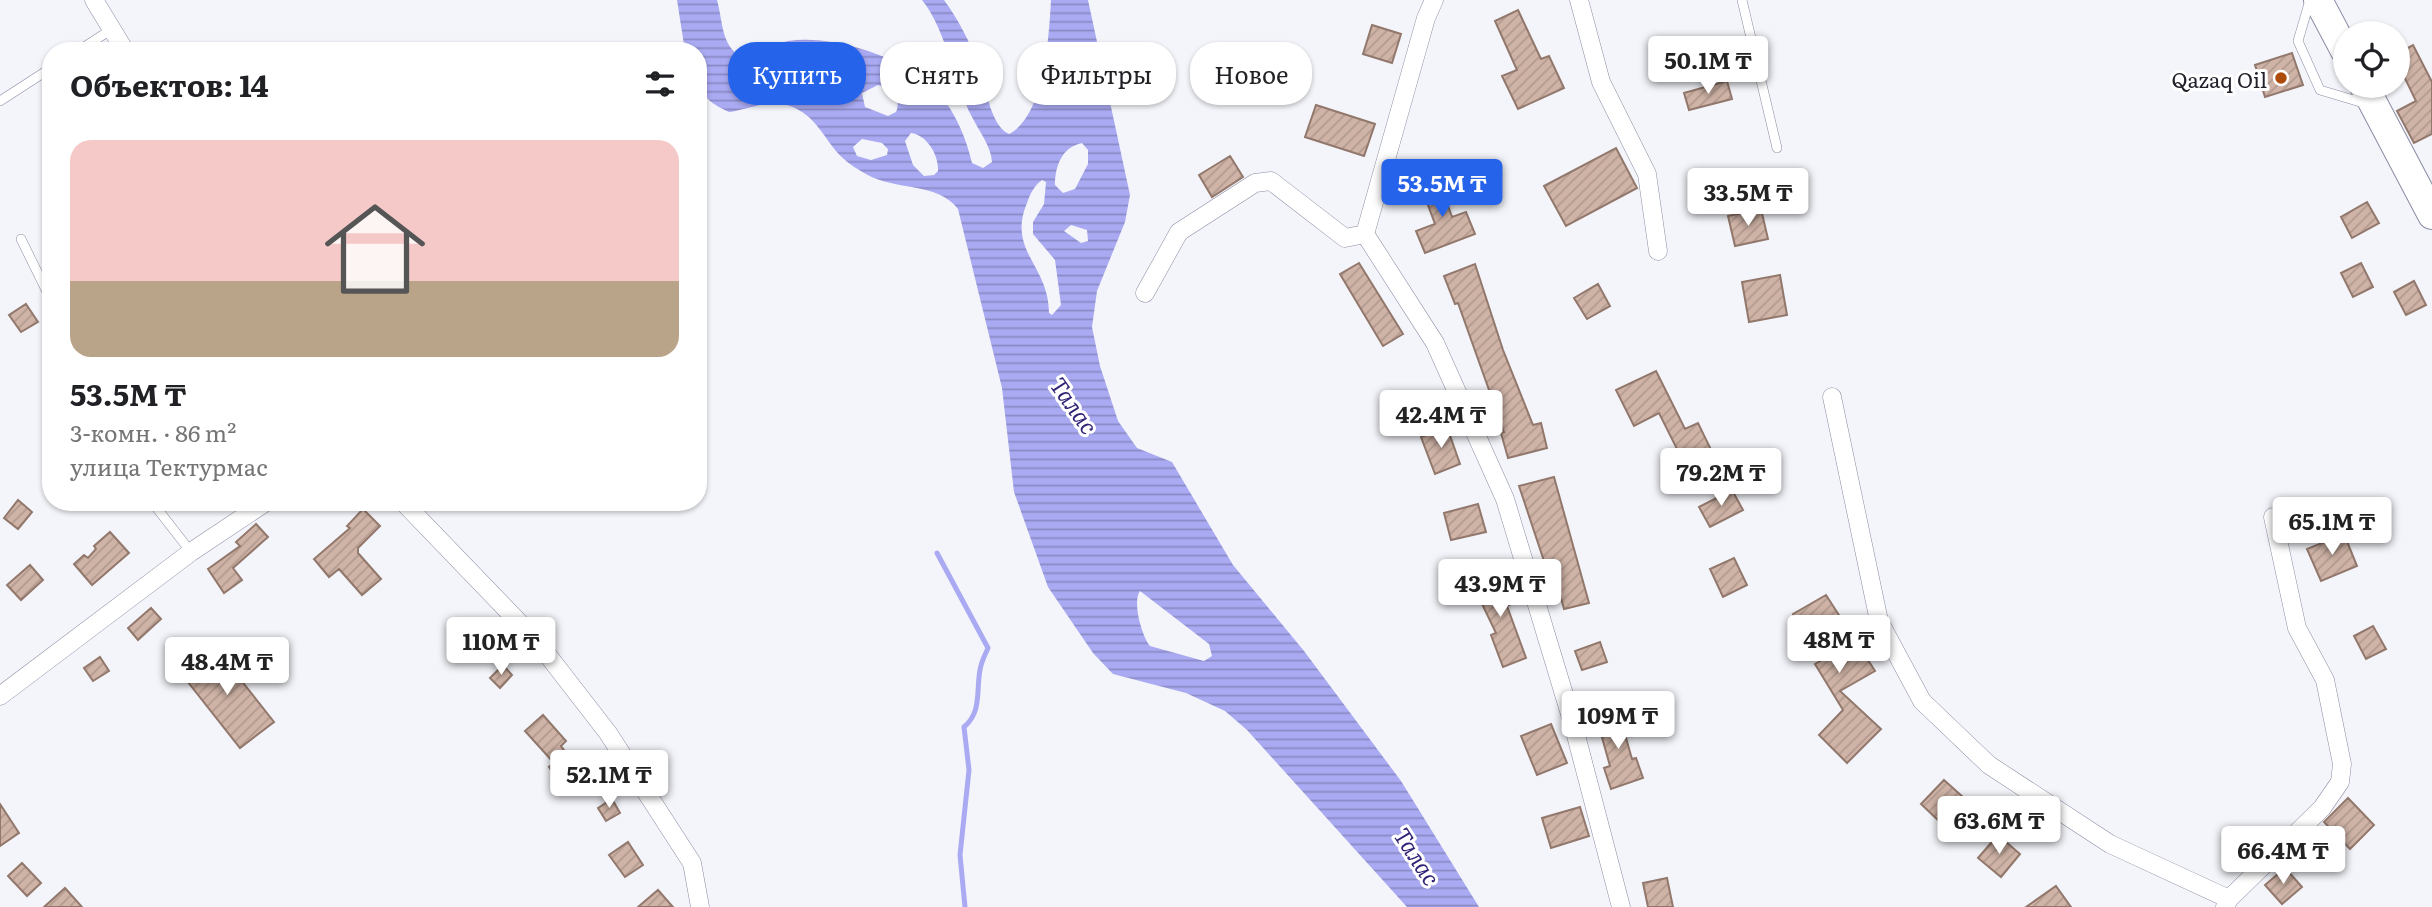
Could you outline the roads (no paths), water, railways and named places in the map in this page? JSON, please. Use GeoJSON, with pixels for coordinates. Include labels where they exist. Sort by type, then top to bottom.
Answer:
{"type":"FeatureCollection","features":[{"type":"Feature","properties":{"kind":"main road"},"geometry":{"type":"LineString","coordinates":[[2318,0],[2333,28]]}},
{"type":"Feature","properties":{"kind":"main road"},"geometry":{"type":"LineString","coordinates":[[2370,98],[2432,215]]}},
{"type":"Feature","properties":{"kind":"street"},"geometry":{"type":"LineString","coordinates":[[94,0],[120,42]]}},
{"type":"Feature","properties":{"kind":"street"},"geometry":{"type":"LineString","coordinates":[[1434,0],[1426,18],[1365,233],[1435,343],[1506,499],[1573,724],[1621,907]]}},
{"type":"Feature","properties":{"kind":"street"},"geometry":{"type":"LineString","coordinates":[[1579,0],[1601,82],[1647,174],[1658,251]]}},
{"type":"Feature","properties":{"kind":"street"},"geometry":{"type":"LineString","coordinates":[[1145,293],[1178,232],[1255,183],[1271,181],[1345,238],[1365,233]]}},
{"type":"Feature","properties":{"kind":"street"},"geometry":{"type":"LineString","coordinates":[[1832,397],[1879,621],[1922,701],[1990,765],[2110,844],[2227,903],[2322,808],[2340,782],[2342,764],[2325,680],[2297,628],[2273,517]]}},
{"type":"Feature","properties":{"kind":"street"},"geometry":{"type":"LineString","coordinates":[[0,696],[191,552],[252,511]]}},
{"type":"Feature","properties":{"kind":"street"},"geometry":{"type":"LineString","coordinates":[[412,511],[536,640],[608,733],[692,863],[700,907]]}},
{"type":"Feature","properties":{"kind":"lane"},"geometry":{"type":"LineString","coordinates":[[1742,0],[1777,148]]}},
{"type":"Feature","properties":{"kind":"lane"},"geometry":{"type":"LineString","coordinates":[[2310,0],[2298,41],[2320,90],[2333,92]]}},
{"type":"Feature","properties":{"kind":"lane"},"geometry":{"type":"LineString","coordinates":[[92,42],[112,29]]}},
{"type":"Feature","properties":{"kind":"lane"},"geometry":{"type":"LineString","coordinates":[[0,101],[42,74]]}},
{"type":"Feature","properties":{"kind":"lane"},"geometry":{"type":"LineString","coordinates":[[21,239],[42,282]]}},
{"type":"Feature","properties":{"kind":"lane"},"geometry":{"type":"LineString","coordinates":[[159,511],[191,552]]}},
{"type":"Feature","properties":{"kind":"water"},"geometry":{"type":"Polygon","coordinates":[[[677,0],[717,0],[728,44],[728,105],[763,105],[729,112],[707,98],[707,42],[684,42],[677,0]]]}},
{"type":"Feature","properties":{"kind":"water"},"geometry":{"type":"Polygon","coordinates":[[[922,0],[944,0],[968,42],[944,42],[922,0]]]}},
{"type":"Feature","properties":{"kind":"water"},"geometry":{"type":"Polygon","coordinates":[[[1051,0],[1088,0],[1097,42],[1048,42],[1051,0]]]}},
{"type":"Feature","properties":{"kind":"water"},"geometry":{"type":"Polygon","coordinates":[[[804,40],[831,42],[782,42],[804,40]]]}},
{"type":"Feature","properties":{"kind":"water"},"geometry":{"type":"Polygon","coordinates":[[[866,50],[880,55],[880,86],[866,91],[866,50]]]}},
{"type":"Feature","properties":{"kind":"water","name":"Талас"},"geometry":{"type":"Polygon","coordinates":[[[787,105],[865,105],[888,116],[896,112],[897,105],[948,105],[960,127],[972,163],[983,168],[992,162],[989,150],[967,105],[990,105],[997,122],[1009,134],[1021,125],[1032,105],[1111,105],[1130,195],[1125,222],[1097,291],[1092,327],[1100,366],[1118,421],[1137,448],[1172,462],[1233,565],[1304,651],[1401,781],[1479,907],[1407,907],[1247,730],[1225,711],[1186,693],[1113,674],[1093,653],[1048,587],[1014,492],[1002,388],[958,209],[939,195],[877,179],[858,169],[837,152],[814,122],[798,109],[787,105]],[[911,133],[905,141],[913,165],[924,176],[934,175],[938,171],[938,165],[931,147],[922,138],[911,133]],[[862,139],[853,147],[857,156],[871,160],[887,155],[888,149],[882,143],[862,139]],[[1082,143],[1069,149],[1058,164],[1055,185],[1063,193],[1075,189],[1088,164],[1088,150],[1082,143]],[[1042,180],[1031,193],[1022,220],[1022,234],[1043,282],[1049,313],[1052,315],[1061,305],[1055,260],[1033,234],[1033,222],[1044,204],[1046,182],[1042,180]],[[1071,225],[1064,231],[1081,243],[1088,241],[1087,230],[1071,225]],[[1140,591],[1138,611],[1141,627],[1150,646],[1204,661],[1212,656],[1209,644],[1140,591]]]}},
{"type":"Feature","properties":{"kind":"waterway"},"geometry":{"type":"LineString","coordinates":[[937,553],[988,648],[981,667],[974,715],[964,727],[969,770],[960,855],[965,907]]}},
{"type":"Feature","properties":{"kind":"place","name":"Qazaq Oil"},"geometry":{"type":"Point","coordinates":[2281,78]}}]}
